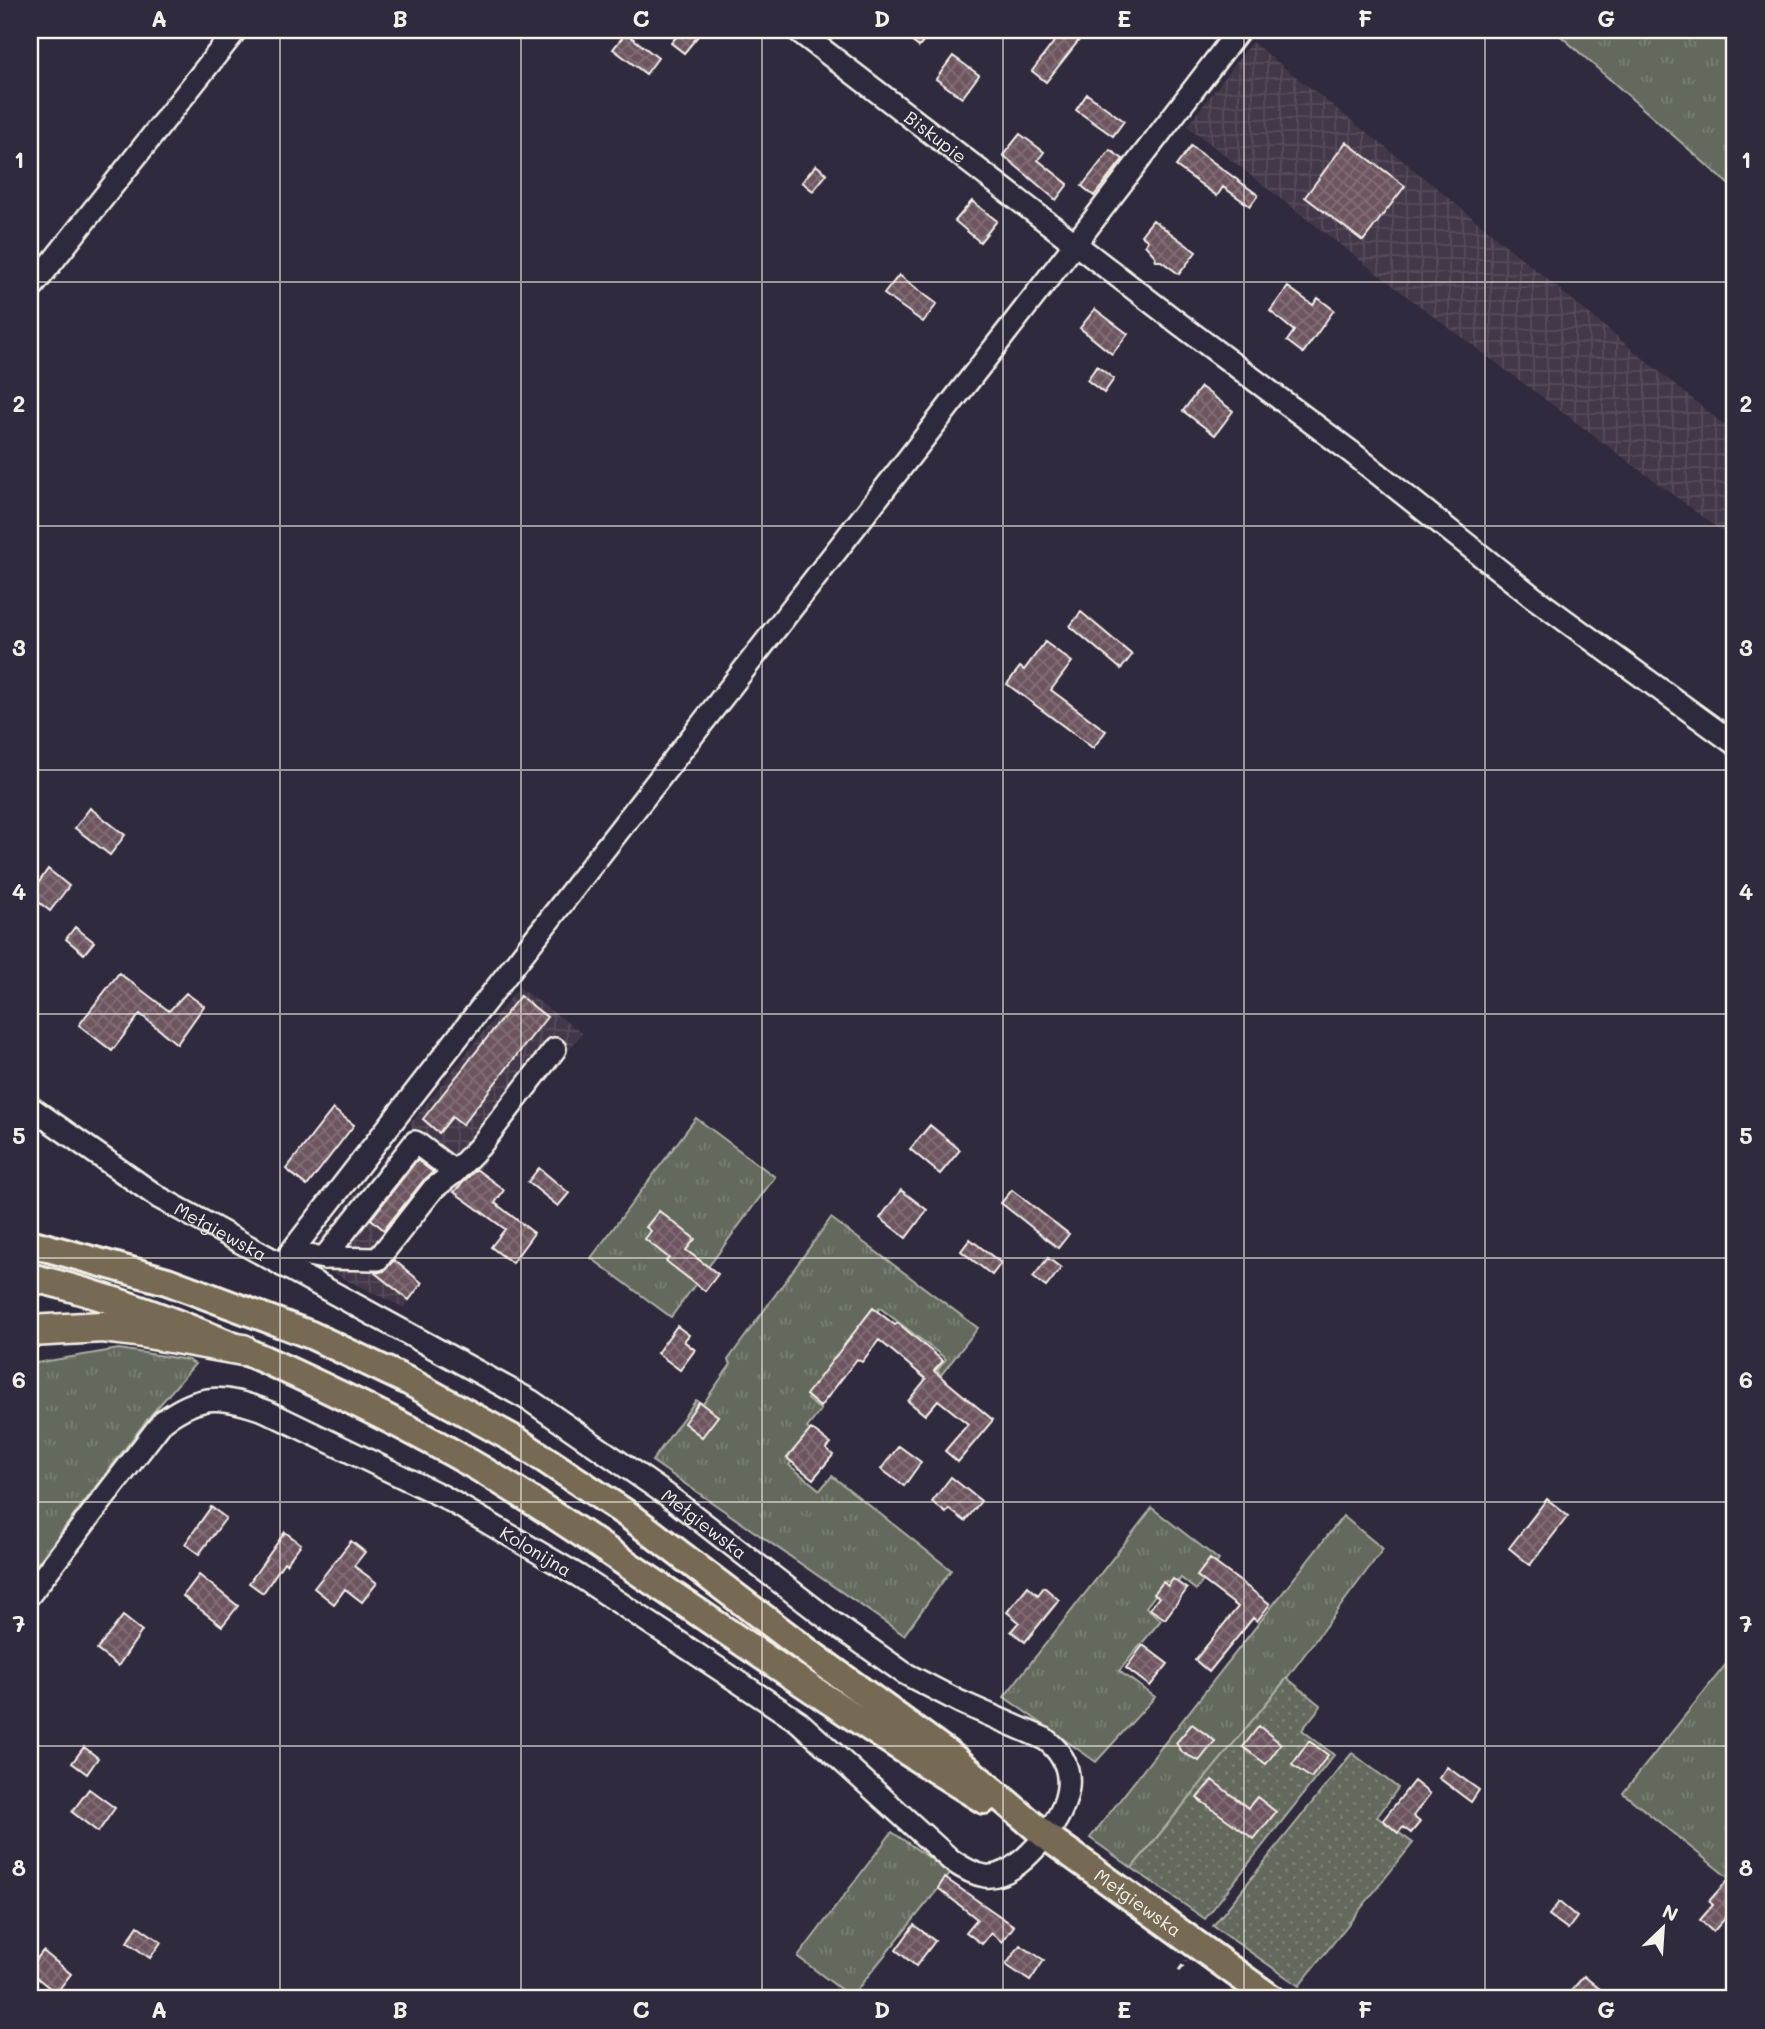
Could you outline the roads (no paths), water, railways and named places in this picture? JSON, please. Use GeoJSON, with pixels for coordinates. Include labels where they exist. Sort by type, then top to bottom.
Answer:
{"type":"FeatureCollection","features":[{"type":"Feature","properties":{"kind":"highway"},"geometry":{"type":"LineString","coordinates":[[30,1331],[103,1327],[243,1350]]}},
{"type":"Feature","properties":{"kind":"main road"},"geometry":{"type":"LineString","coordinates":[[30,1243],[132,1270],[267,1317],[386,1369],[492,1426],[627,1514],[811,1654],[956,1759],[1046,1836]]}},
{"type":"Feature","properties":{"kind":"main road"},"geometry":{"type":"LineString","coordinates":[[30,1277],[125,1303],[243,1350],[370,1409],[489,1474],[883,1737],[1046,1836]]}},
{"type":"Feature","properties":{"kind":"main road","name":"Mełgiewska"},"geometry":{"type":"LineString","coordinates":[[1046,1836],[1272,1999]]}},
{"type":"Feature","properties":{"kind":"street"},"geometry":{"type":"LineString","coordinates":[[30,290],[236,30]]}},
{"type":"Feature","properties":{"kind":"street","name":"Biskupie"},"geometry":{"type":"LineString","coordinates":[[797,30],[1351,452],[1533,597],[1735,744]]}},
{"type":"Feature","properties":{"kind":"street"},"geometry":{"type":"LineString","coordinates":[[287,1259],[1239,30]]}},
{"type":"Feature","properties":{"kind":"street"},"geometry":{"type":"LineString","coordinates":[[287,1259],[377,1259],[433,1189],[481,1146],[555,1049]]}},
{"type":"Feature","properties":{"kind":"street","name":"Mełgiewska"},"geometry":{"type":"LineString","coordinates":[[30,1107],[158,1197],[220,1233],[287,1259],[555,1416],[667,1494],[789,1591],[904,1673],[960,1702],[1045,1739],[1062,1759],[1069,1785],[1062,1812],[1046,1836]]}},
{"type":"Feature","properties":{"kind":"street"},"geometry":{"type":"LineString","coordinates":[[324,1258],[415,1142],[455,1172]]}},
{"type":"Feature","properties":{"kind":"street","name":"Kolonijna"},"geometry":{"type":"LineString","coordinates":[[30,1594],[163,1422],[182,1407],[196,1401],[214,1398],[237,1401],[265,1411],[444,1497],[579,1576],[799,1722],[951,1860],[969,1872],[986,1876],[1000,1874],[1025,1859],[1046,1836]]}}]}
